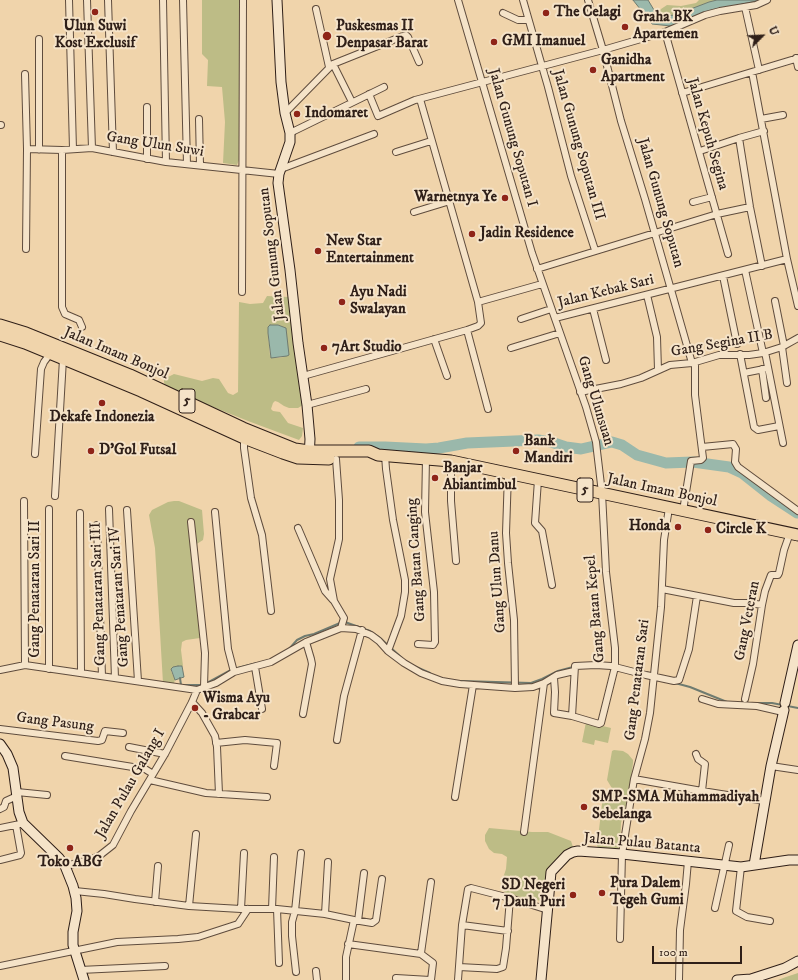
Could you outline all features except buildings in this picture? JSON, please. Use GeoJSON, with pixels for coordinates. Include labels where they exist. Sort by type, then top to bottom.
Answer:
{"type":"FeatureCollection","features":[{"type":"Feature","properties":{"kind":"highway","name":"Jalan Imam Bonjol"},"geometry":{"type":"LineString","coordinates":[[0,325],[32,336],[137,378],[285,446],[309,455],[336,459],[368,458],[382,455]]}},
{"type":"Feature","properties":{"kind":"highway","name":"Jalan Imam Bonjol"},"geometry":{"type":"LineString","coordinates":[[0,336],[25,343],[141,391],[244,438],[289,456],[369,451],[382,455],[451,461],[794,534]]}},
{"type":"Feature","properties":{"kind":"street"},"geometry":{"type":"LineString","coordinates":[[69,0],[73,149]]}},
{"type":"Feature","properties":{"kind":"street"},"geometry":{"type":"LineString","coordinates":[[87,0],[92,148]]}},
{"type":"Feature","properties":{"kind":"street"},"geometry":{"type":"LineString","coordinates":[[108,0],[113,152]]}},
{"type":"Feature","properties":{"kind":"street"},"geometry":{"type":"LineString","coordinates":[[163,0],[166,162]]}},
{"type":"Feature","properties":{"kind":"street"},"geometry":{"type":"LineString","coordinates":[[183,0],[186,164]]}},
{"type":"Feature","properties":{"kind":"street"},"geometry":{"type":"LineString","coordinates":[[242,292],[243,0]]}},
{"type":"Feature","properties":{"kind":"street","name":"Jalan Gunung Soputan"},"geometry":{"type":"LineString","coordinates":[[277,0],[284,113],[290,133],[290,142],[280,171],[278,183],[307,405],[310,434],[309,455]]}},
{"type":"Feature","properties":{"kind":"street","name":"Jalan Gunung Soputan I"},"geometry":{"type":"LineString","coordinates":[[458,0],[542,284]]}},
{"type":"Feature","properties":{"kind":"street","name":"Jalan Gunung Soputan III"},"geometry":{"type":"LineString","coordinates":[[523,0],[571,176],[595,250]]}},
{"type":"Feature","properties":{"kind":"street","name":"Jalan Gunung Soputan"},"geometry":{"type":"LineString","coordinates":[[588,0],[603,50],[621,121],[694,363],[695,395],[702,447]]}},
{"type":"Feature","properties":{"kind":"street"},"geometry":{"type":"LineString","coordinates":[[369,94],[378,116],[420,99],[603,50],[665,32],[713,13],[756,5],[767,0]]}},
{"type":"Feature","properties":{"kind":"street"},"geometry":{"type":"LineString","coordinates":[[745,7],[760,70]]}},
{"type":"Feature","properties":{"kind":"street"},"geometry":{"type":"LineString","coordinates":[[316,9],[331,65],[352,102]]}},
{"type":"Feature","properties":{"kind":"street"},"geometry":{"type":"LineString","coordinates":[[503,13],[518,20],[528,20]]}},
{"type":"Feature","properties":{"kind":"street","name":"Jalan Kepuh Segina"},"geometry":{"type":"LineString","coordinates":[[665,32],[728,254]]}},
{"type":"Feature","properties":{"kind":"street"},"geometry":{"type":"LineString","coordinates":[[284,113],[331,65],[406,35],[419,62]]}},
{"type":"Feature","properties":{"kind":"street"},"geometry":{"type":"LineString","coordinates":[[39,39],[39,150]]}},
{"type":"Feature","properties":{"kind":"street"},"geometry":{"type":"LineString","coordinates":[[682,93],[797,58],[798,67]]}},
{"type":"Feature","properties":{"kind":"street"},"geometry":{"type":"LineString","coordinates":[[752,72],[787,259],[798,306]]}},
{"type":"Feature","properties":{"kind":"street"},"geometry":{"type":"LineString","coordinates":[[25,74],[27,149],[26,249]]}},
{"type":"Feature","properties":{"kind":"street"},"geometry":{"type":"LineString","coordinates":[[290,133],[384,87]]}},
{"type":"Feature","properties":{"kind":"street"},"geometry":{"type":"LineString","coordinates":[[303,376],[434,340],[467,330],[480,325],[481,323],[478,302],[420,99]]}},
{"type":"Feature","properties":{"kind":"street"},"geometry":{"type":"LineString","coordinates":[[146,159],[147,107]]}},
{"type":"Feature","properties":{"kind":"street"},"geometry":{"type":"LineString","coordinates":[[761,119],[783,115]]}},
{"type":"Feature","properties":{"kind":"street"},"geometry":{"type":"LineString","coordinates":[[199,119],[200,166]]}},
{"type":"Feature","properties":{"kind":"street"},"geometry":{"type":"LineString","coordinates":[[700,151],[764,131]]}},
{"type":"Feature","properties":{"kind":"street"},"geometry":{"type":"LineString","coordinates":[[280,171],[374,134]]}},
{"type":"Feature","properties":{"kind":"street"},"geometry":{"type":"LineString","coordinates":[[739,138],[750,207],[762,266]]}},
{"type":"Feature","properties":{"kind":"street"},"geometry":{"type":"LineString","coordinates":[[396,152],[431,141]]}},
{"type":"Feature","properties":{"kind":"street","name":"Gang Ulun Suwi"},"geometry":{"type":"LineString","coordinates":[[27,149],[62,150],[92,148],[166,162],[243,170],[280,171]]}},
{"type":"Feature","properties":{"kind":"street"},"geometry":{"type":"LineString","coordinates":[[62,150],[62,307],[65,314],[79,320],[82,327]]}},
{"type":"Feature","properties":{"kind":"street"},"geometry":{"type":"LineString","coordinates":[[693,202],[712,197]]}},
{"type":"Feature","properties":{"kind":"street"},"geometry":{"type":"LineString","coordinates":[[414,212],[450,201]]}},
{"type":"Feature","properties":{"kind":"street"},"geometry":{"type":"LineString","coordinates":[[537,268],[654,232],[717,214],[750,207]]}},
{"type":"Feature","properties":{"kind":"street","name":"Jalan Kebak Sari"},"geometry":{"type":"LineString","coordinates":[[478,302],[542,284],[555,318],[787,259]]}},
{"type":"Feature","properties":{"kind":"street"},"geometry":{"type":"LineString","coordinates":[[745,270],[764,352],[766,398]]}},
{"type":"Feature","properties":{"kind":"street"},"geometry":{"type":"LineString","coordinates":[[723,276],[737,344]]}},
{"type":"Feature","properties":{"kind":"street"},"geometry":{"type":"LineString","coordinates":[[648,295],[657,337],[658,370]]}},
{"type":"Feature","properties":{"kind":"street"},"geometry":{"type":"LineString","coordinates":[[775,301],[788,383]]}},
{"type":"Feature","properties":{"kind":"street"},"geometry":{"type":"LineString","coordinates":[[521,319],[551,309]]}},
{"type":"Feature","properties":{"kind":"street"},"geometry":{"type":"LineString","coordinates":[[593,309],[606,360]]}},
{"type":"Feature","properties":{"kind":"street","name":"Gang Ulunsuan"},"geometry":{"type":"LineString","coordinates":[[555,318],[596,442],[602,493]]}},
{"type":"Feature","properties":{"kind":"street"},"geometry":{"type":"LineString","coordinates":[[467,330],[488,409]]}},
{"type":"Feature","properties":{"kind":"street"},"geometry":{"type":"LineString","coordinates":[[511,348],[560,333]]}},
{"type":"Feature","properties":{"kind":"street","name":"Gang Segina II B"},"geometry":{"type":"LineString","coordinates":[[580,392],[621,384],[641,378],[670,366],[694,363],[720,355],[764,352],[783,347],[798,338]]}},
{"type":"Feature","properties":{"kind":"street"},"geometry":{"type":"LineString","coordinates":[[434,340],[447,376]]}},
{"type":"Feature","properties":{"kind":"street"},"geometry":{"type":"LineString","coordinates":[[35,454],[41,369],[50,354]]}},
{"type":"Feature","properties":{"kind":"street"},"geometry":{"type":"LineString","coordinates":[[740,354],[754,427],[758,430],[779,426]]}},
{"type":"Feature","properties":{"kind":"street"},"geometry":{"type":"LineString","coordinates":[[55,496],[63,359]]}},
{"type":"Feature","properties":{"kind":"street"},"geometry":{"type":"LineString","coordinates":[[744,373],[765,369]]}},
{"type":"Feature","properties":{"kind":"street"},"geometry":{"type":"LineString","coordinates":[[765,369],[783,443]]}},
{"type":"Feature","properties":{"kind":"street"},"geometry":{"type":"LineString","coordinates":[[307,405],[366,389]]}},
{"type":"Feature","properties":{"kind":"street"},"geometry":{"type":"LineString","coordinates":[[244,438],[251,498],[262,535],[271,611]]}},
{"type":"Feature","properties":{"kind":"street"},"geometry":{"type":"LineString","coordinates":[[682,511],[690,463],[703,459],[702,447],[733,444],[736,449],[735,462],[738,467],[798,511]]}},
{"type":"Feature","properties":{"kind":"street"},"geometry":{"type":"LineString","coordinates":[[382,455],[405,580],[405,592],[401,616],[390,648]]}},
{"type":"Feature","properties":{"kind":"street","name":"Gang Batan Canging"},"geometry":{"type":"LineString","coordinates":[[418,644],[433,644],[434,642],[434,592],[425,512],[426,458]]}},
{"type":"Feature","properties":{"kind":"street"},"geometry":{"type":"LineString","coordinates":[[334,601],[330,578],[339,539],[339,500],[336,459]]}},
{"type":"Feature","properties":{"kind":"street"},"geometry":{"type":"LineString","coordinates":[[451,461],[450,483],[456,561]]}},
{"type":"Feature","properties":{"kind":"street","name":"Gang Ulun Danu"},"geometry":{"type":"LineString","coordinates":[[508,473],[506,534],[514,620],[515,684]]}},
{"type":"Feature","properties":{"kind":"street"},"geometry":{"type":"LineString","coordinates":[[538,480],[535,524],[542,531],[552,585]]}},
{"type":"Feature","properties":{"kind":"street","name":"Gang Batan Kepel"},"geometry":{"type":"LineString","coordinates":[[572,716],[599,724],[614,668],[615,641],[606,572],[602,493]]}},
{"type":"Feature","properties":{"kind":"street"},"geometry":{"type":"LineString","coordinates":[[24,501],[25,665]]}},
{"type":"Feature","properties":{"kind":"street","name":"Gang Penataran Sari"},"geometry":{"type":"LineString","coordinates":[[620,939],[622,854],[634,779],[647,731],[662,589],[664,540],[669,508]]}},
{"type":"Feature","properties":{"kind":"street","name":"Gang Penataran Sari II"},"geometry":{"type":"LineString","coordinates":[[49,509],[49,669]]}},
{"type":"Feature","properties":{"kind":"street","name":"Gang Penataran Sari III"},"geometry":{"type":"LineString","coordinates":[[109,509],[115,678]]}},
{"type":"Feature","properties":{"kind":"street","name":"Gang Penataran Sari IV"},"geometry":{"type":"LineString","coordinates":[[127,510],[138,681]]}},
{"type":"Feature","properties":{"kind":"street"},"geometry":{"type":"LineString","coordinates":[[215,512],[228,649],[234,672]]}},
{"type":"Feature","properties":{"kind":"street"},"geometry":{"type":"LineString","coordinates":[[80,513],[81,673]]}},
{"type":"Feature","properties":{"kind":"street"},"geometry":{"type":"LineString","coordinates":[[191,522],[204,653],[204,687]]}},
{"type":"Feature","properties":{"kind":"street"},"geometry":{"type":"LineString","coordinates":[[97,525],[102,676]]}},
{"type":"Feature","properties":{"kind":"street"},"geometry":{"type":"LineString","coordinates":[[298,528],[325,591],[334,601],[344,618],[341,626]]}},
{"type":"Feature","properties":{"kind":"street","name":"Gang Veteran"},"geometry":{"type":"LineString","coordinates":[[745,699],[753,664],[762,605],[771,574],[779,574],[784,550],[794,534]]}},
{"type":"Feature","properties":{"kind":"street"},"geometry":{"type":"LineString","coordinates":[[662,589],[736,604],[746,602],[762,605]]}},
{"type":"Feature","properties":{"kind":"street"},"geometry":{"type":"LineString","coordinates":[[0,670],[25,665],[197,690],[224,679],[234,672],[272,662],[306,642],[341,626],[362,630],[390,648],[411,668],[436,679],[460,684],[515,684],[533,687],[544,683],[557,675],[574,669],[596,665],[653,678],[674,681],[679,680],[689,649],[697,596]]}},
{"type":"Feature","properties":{"kind":"street"},"geometry":{"type":"LineString","coordinates":[[337,740],[344,696],[362,630]]}},
{"type":"Feature","properties":{"kind":"street"},"geometry":{"type":"LineString","coordinates":[[303,714],[312,664],[306,642]]}},
{"type":"Feature","properties":{"kind":"street"},"geometry":{"type":"LineString","coordinates":[[754,865],[771,766],[784,708],[795,677],[798,645]]}},
{"type":"Feature","properties":{"kind":"street"},"geometry":{"type":"LineString","coordinates":[[255,666],[262,709]]}},
{"type":"Feature","properties":{"kind":"street"},"geometry":{"type":"LineString","coordinates":[[554,678],[554,713],[572,716],[574,669]]}},
{"type":"Feature","properties":{"kind":"street"},"geometry":{"type":"LineString","coordinates":[[524,832],[544,683]]}},
{"type":"Feature","properties":{"kind":"street"},"geometry":{"type":"LineString","coordinates":[[455,797],[473,685]]}},
{"type":"Feature","properties":{"kind":"street","name":"Jalan Pulau Galang I"},"geometry":{"type":"LineString","coordinates":[[66,866],[90,860],[108,850],[121,832],[131,811],[165,754],[197,690]]}},
{"type":"Feature","properties":{"kind":"street"},"geometry":{"type":"LineString","coordinates":[[702,699],[718,704],[784,708]]}},
{"type":"Feature","properties":{"kind":"street"},"geometry":{"type":"LineString","coordinates":[[192,702],[198,708],[212,730],[216,743],[220,794]]}},
{"type":"Feature","properties":{"kind":"street","name":"Gang Pasung"},"geometry":{"type":"LineString","coordinates":[[0,729],[98,741],[102,740],[105,731],[123,733]]}},
{"type":"Feature","properties":{"kind":"street"},"geometry":{"type":"LineString","coordinates":[[216,743],[245,740],[277,743],[274,766]]}},
{"type":"Feature","properties":{"kind":"street"},"geometry":{"type":"LineString","coordinates":[[0,744],[7,754],[13,768],[21,818],[21,853],[18,856],[0,860]]}},
{"type":"Feature","properties":{"kind":"street"},"geometry":{"type":"LineString","coordinates":[[129,748],[165,754]]}},
{"type":"Feature","properties":{"kind":"street"},"geometry":{"type":"LineString","coordinates":[[696,754],[698,759],[705,764],[702,791]]}},
{"type":"Feature","properties":{"kind":"street"},"geometry":{"type":"LineString","coordinates":[[65,756],[145,769],[153,774]]}},
{"type":"Feature","properties":{"kind":"street"},"geometry":{"type":"LineString","coordinates":[[771,766],[798,770]]}},
{"type":"Feature","properties":{"kind":"street"},"geometry":{"type":"LineString","coordinates":[[634,779],[765,801]]}},
{"type":"Feature","properties":{"kind":"street"},"geometry":{"type":"LineString","coordinates":[[150,780],[206,793],[267,797]]}},
{"type":"Feature","properties":{"kind":"street"},"geometry":{"type":"LineString","coordinates":[[0,809],[4,807],[6,801],[17,794],[47,796]]}},
{"type":"Feature","properties":{"kind":"street"},"geometry":{"type":"LineString","coordinates":[[20,824],[66,866],[75,891],[77,911],[73,939],[74,950],[84,980]]}},
{"type":"Feature","properties":{"kind":"street"},"geometry":{"type":"LineString","coordinates":[[0,828],[20,824]]}},
{"type":"Feature","properties":{"kind":"street"},"geometry":{"type":"LineString","coordinates":[[189,906],[196,834]]}},
{"type":"Feature","properties":{"kind":"street"},"geometry":{"type":"LineString","coordinates":[[715,908],[729,845]]}},
{"type":"Feature","properties":{"kind":"street","name":"Jalan Pulau Batanta"},"geometry":{"type":"LineString","coordinates":[[541,980],[551,872],[567,855],[578,851],[622,854],[688,860],[741,867],[798,860]]}},
{"type":"Feature","properties":{"kind":"street"},"geometry":{"type":"LineString","coordinates":[[241,909],[244,853]]}},
{"type":"Feature","properties":{"kind":"street"},"geometry":{"type":"LineString","coordinates":[[296,972],[292,922],[295,911],[301,853]]}},
{"type":"Feature","properties":{"kind":"street"},"geometry":{"type":"LineString","coordinates":[[274,857],[275,909],[279,963]]}},
{"type":"Feature","properties":{"kind":"street"},"geometry":{"type":"LineString","coordinates":[[679,980],[680,930],[688,860]]}},
{"type":"Feature","properties":{"kind":"street"},"geometry":{"type":"LineString","coordinates":[[325,914],[328,862]]}},
{"type":"Feature","properties":{"kind":"street"},"geometry":{"type":"LineString","coordinates":[[155,902],[158,866]]}},
{"type":"Feature","properties":{"kind":"street"},"geometry":{"type":"LineString","coordinates":[[741,867],[736,911],[747,918],[770,921]]}},
{"type":"Feature","properties":{"kind":"street"},"geometry":{"type":"LineString","coordinates":[[346,980],[346,957],[348,944],[356,920],[364,872]]}},
{"type":"Feature","properties":{"kind":"street"},"geometry":{"type":"LineString","coordinates":[[75,891],[189,906],[275,909],[325,914],[372,923],[376,921],[382,879]]}},
{"type":"Feature","properties":{"kind":"street"},"geometry":{"type":"LineString","coordinates":[[421,954],[431,882]]}},
{"type":"Feature","properties":{"kind":"street"},"geometry":{"type":"LineString","coordinates":[[458,980],[462,926],[468,889],[471,888],[510,898],[548,910]]}},
{"type":"Feature","properties":{"kind":"street"},"geometry":{"type":"LineString","coordinates":[[458,967],[501,968],[504,965],[510,898]]}},
{"type":"Feature","properties":{"kind":"street"},"geometry":{"type":"LineString","coordinates":[[0,966],[117,942],[178,940],[203,936],[238,924],[248,909]]}},
{"type":"Feature","properties":{"kind":"street"},"geometry":{"type":"LineString","coordinates":[[462,926],[508,931]]}},
{"type":"Feature","properties":{"kind":"street"},"geometry":{"type":"LineString","coordinates":[[348,944],[421,954],[433,963],[431,980],[396,978]]}},
{"type":"Feature","properties":{"kind":"street"},"geometry":{"type":"LineString","coordinates":[[738,980],[751,979],[785,968],[798,961]]}},
{"type":"Feature","properties":{"kind":"street"},"geometry":{"type":"LineString","coordinates":[[80,970],[165,966]]}},
{"type":"Feature","properties":{"kind":"street"},"geometry":{"type":"LineString","coordinates":[[316,971],[317,980]]}},
{"type":"Feature","properties":{"kind":"shaded area"},"geometry":{"type":"Polygon","coordinates":[[[202,0],[241,0],[241,160],[239,160],[237,165],[223,163],[225,122],[222,87],[207,86],[208,60],[202,54],[202,0]]]}},
{"type":"Feature","properties":{"kind":"shaded area"},"geometry":{"type":"Polygon","coordinates":[[[633,0],[648,0],[657,15],[664,16],[675,15],[717,0],[761,0],[719,9],[671,26],[652,24],[633,0]]]}},
{"type":"Feature","properties":{"kind":"shaded area"},"geometry":{"type":"Polygon","coordinates":[[[699,0],[717,0],[675,15],[659,15],[658,11],[667,5],[681,6],[696,3],[699,0]]]}},
{"type":"Feature","properties":{"kind":"shaded area"},"geometry":{"type":"Polygon","coordinates":[[[267,296],[289,297],[303,405],[298,408],[289,408],[275,401],[271,409],[273,411],[280,412],[288,423],[303,428],[302,436],[299,440],[203,403],[165,386],[164,379],[174,374],[202,381],[213,378],[219,379],[228,393],[233,395],[238,392],[239,302],[250,304],[263,303],[267,296]],[[273,325],[268,333],[270,356],[277,358],[284,357],[286,328],[273,325]]]}},
{"type":"Feature","properties":{"kind":"shaded area"},"geometry":{"type":"Polygon","coordinates":[[[270,325],[278,325],[286,328],[289,355],[271,358],[268,333],[268,327],[270,325]]]}},
{"type":"Feature","properties":{"kind":"shaded area"},"geometry":{"type":"Polygon","coordinates":[[[179,501],[202,510],[203,540],[192,547],[200,638],[182,642],[181,650],[183,666],[178,666],[171,671],[175,680],[174,683],[163,683],[155,548],[149,515],[152,510],[168,502],[179,501]]]}},
{"type":"Feature","properties":{"kind":"shaded area"},"geometry":{"type":"Polygon","coordinates":[[[182,666],[184,677],[175,680],[171,669],[182,666]]]}},
{"type":"Feature","properties":{"kind":"shaded area"},"geometry":{"type":"Polygon","coordinates":[[[586,722],[611,728],[608,743],[595,740],[594,745],[582,742],[586,722]]]}},
{"type":"Feature","properties":{"kind":"shaded area"},"geometry":{"type":"Polygon","coordinates":[[[612,751],[623,751],[633,760],[629,795],[621,823],[620,846],[617,850],[599,848],[597,846],[603,796],[604,794],[613,790],[607,780],[612,751]]]}},
{"type":"Feature","properties":{"kind":"shaded area"},"geometry":{"type":"Polygon","coordinates":[[[489,828],[548,832],[571,841],[573,847],[569,861],[557,870],[546,885],[542,901],[506,893],[501,889],[501,884],[506,869],[507,857],[502,854],[494,853],[489,849],[485,841],[485,835],[489,828]]]}},
{"type":"Feature","properties":{"kind":"shaded area"},"geometry":{"type":"Polygon","coordinates":[[[798,973],[798,980],[778,980],[786,977],[798,973]]]}},
{"type":"Feature","properties":{"kind":"waterway"},"geometry":{"type":"LineString","coordinates":[[359,447],[426,449],[467,443],[538,440],[581,449],[612,442],[622,445],[637,455],[666,463],[693,462],[729,467],[742,473],[771,496],[797,513]]}},
{"type":"Feature","properties":{"kind":"waterway"},"geometry":{"type":"LineString","coordinates":[[289,649],[297,640],[305,636],[345,622],[370,631],[379,637],[402,658]]}},
{"type":"Feature","properties":{"kind":"waterway"},"geometry":{"type":"LineString","coordinates":[[237,668],[257,663]]}},
{"type":"Feature","properties":{"kind":"waterway"},"geometry":{"type":"LineString","coordinates":[[414,666],[430,673]]}},
{"type":"Feature","properties":{"kind":"waterway"},"geometry":{"type":"LineString","coordinates":[[461,681],[531,683],[558,671],[573,667]]}},
{"type":"Feature","properties":{"kind":"waterway"},"geometry":{"type":"LineString","coordinates":[[207,683],[231,670]]}},
{"type":"Feature","properties":{"kind":"waterway"},"geometry":{"type":"LineString","coordinates":[[180,678],[181,685],[200,685]]}},
{"type":"Feature","properties":{"kind":"waterway"},"geometry":{"type":"LineString","coordinates":[[675,683],[690,687],[727,702]]}},
{"type":"Feature","properties":{"kind":"waterway"},"geometry":{"type":"LineString","coordinates":[[746,703],[772,703],[798,708]]}},
{"type":"Feature","properties":{"kind":"place","name":"Ulun Suwi Kost Exclusif"},"geometry":{"type":"Point","coordinates":[95,12]}},
{"type":"Feature","properties":{"kind":"place","name":"The Celagi"},"geometry":{"type":"Point","coordinates":[546,13]}},
{"type":"Feature","properties":{"kind":"place","name":"Graha BK Apartemen"},"geometry":{"type":"Point","coordinates":[625,27]}},
{"type":"Feature","properties":{"kind":"place","name":"Puskesmas II Denpasar Barat"},"geometry":{"type":"Point","coordinates":[327,36]}},
{"type":"Feature","properties":{"kind":"place","name":"GMI Imanuel"},"geometry":{"type":"Point","coordinates":[494,42]}},
{"type":"Feature","properties":{"kind":"place","name":"Ganidha Apartment"},"geometry":{"type":"Point","coordinates":[593,70]}},
{"type":"Feature","properties":{"kind":"place","name":"Indomaret"},"geometry":{"type":"Point","coordinates":[297,114]}},
{"type":"Feature","properties":{"kind":"place","name":"Warnetnya Ye"},"geometry":{"type":"Point","coordinates":[505,198]}},
{"type":"Feature","properties":{"kind":"place","name":"Jadin Residence"},"geometry":{"type":"Point","coordinates":[472,234]}},
{"type":"Feature","properties":{"kind":"place","name":"New Star Entertainment"},"geometry":{"type":"Point","coordinates":[318,251]}},
{"type":"Feature","properties":{"kind":"place","name":"Ayu Nadi Swalayan"},"geometry":{"type":"Point","coordinates":[342,302]}},
{"type":"Feature","properties":{"kind":"place","name":"7Art Studio"},"geometry":{"type":"Point","coordinates":[324,348]}},
{"type":"Feature","properties":{"kind":"place","name":"Dekafe Indonezia"},"geometry":{"type":"Point","coordinates":[102,403]}},
{"type":"Feature","properties":{"kind":"place","name":"D'Gol Futsal"},"geometry":{"type":"Point","coordinates":[91,451]}},
{"type":"Feature","properties":{"kind":"place","name":"Bank Mandiri"},"geometry":{"type":"Point","coordinates":[516,451]}},
{"type":"Feature","properties":{"kind":"place","name":"Banjar Abiantimbul"},"geometry":{"type":"Point","coordinates":[435,478]}},
{"type":"Feature","properties":{"kind":"place","name":"Honda"},"geometry":{"type":"Point","coordinates":[678,527]}},
{"type":"Feature","properties":{"kind":"place","name":"Circle K"},"geometry":{"type":"Point","coordinates":[708,530]}},
{"type":"Feature","properties":{"kind":"place","name":"Wisma Ayu - Grabcar"},"geometry":{"type":"Point","coordinates":[195,708]}},
{"type":"Feature","properties":{"kind":"place","name":"SMP-SMA Muhammadiyah Sebelanga"},"geometry":{"type":"Point","coordinates":[584,807]}},
{"type":"Feature","properties":{"kind":"place","name":"Toko ABG"},"geometry":{"type":"Point","coordinates":[70,848]}},
{"type":"Feature","properties":{"kind":"place","name":"Pura Dalem Tegeh Gumi"},"geometry":{"type":"Point","coordinates":[602,893]}},
{"type":"Feature","properties":{"kind":"place","name":"SD Negeri 7 Dauh Puri"},"geometry":{"type":"Point","coordinates":[573,895]}}]}
